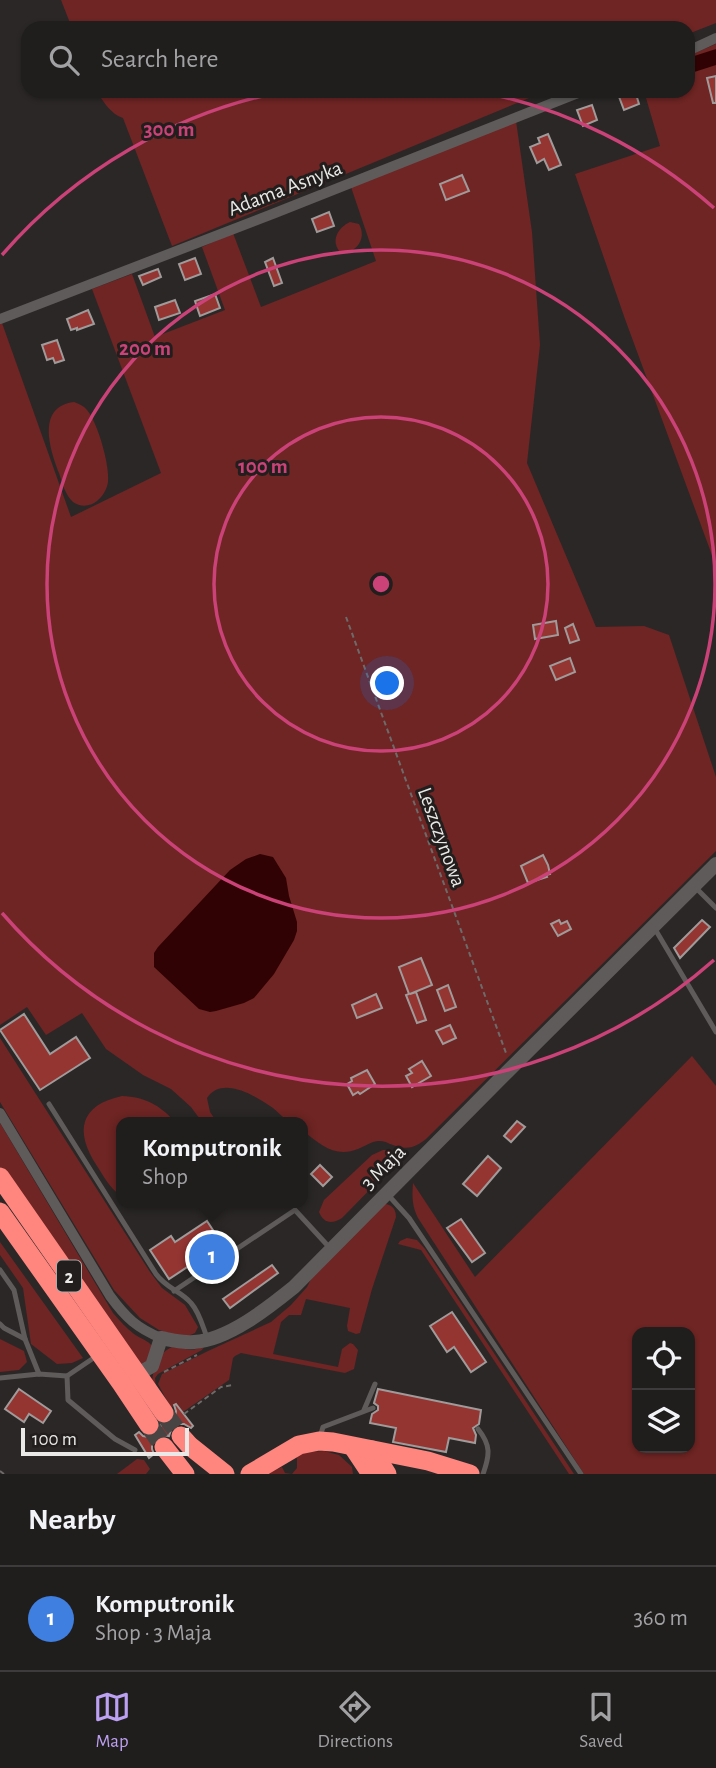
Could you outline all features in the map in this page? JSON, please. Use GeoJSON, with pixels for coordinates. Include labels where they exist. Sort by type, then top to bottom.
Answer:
{"type":"FeatureCollection","features":[{"type":"Feature","properties":{"kind":"highway","name":"2"},"geometry":{"type":"LineString","coordinates":[[0,1177],[130,1379]]}},
{"type":"Feature","properties":{"kind":"highway","name":"2"},"geometry":{"type":"LineString","coordinates":[[0,1212],[100,1353],[130,1379],[165,1417]]}},
{"type":"Feature","properties":{"kind":"highway"},"geometry":{"type":"LineString","coordinates":[[181,1436],[195,1451],[225,1474]]}},
{"type":"Feature","properties":{"kind":"highway"},"geometry":{"type":"LineString","coordinates":[[250,1474],[299,1445],[319,1441],[372,1450],[431,1469],[470,1474]]}},
{"type":"Feature","properties":{"kind":"highway"},"geometry":{"type":"LineString","coordinates":[[164,1447],[170,1473]]}},
{"type":"Feature","properties":{"kind":"highway"},"geometry":{"type":"LineString","coordinates":[[371,1474],[372,1450]]}},
{"type":"Feature","properties":{"kind":"highway"},"geometry":{"type":"LineString","coordinates":[[372,1450],[387,1474]]}},
{"type":"Feature","properties":{"kind":"street"},"geometry":{"type":"LineString","coordinates":[[695,48],[716,38]]}},
{"type":"Feature","properties":{"kind":"street","name":"Adama Asnyka"},"geometry":{"type":"LineString","coordinates":[[0,319],[565,98]]}},
{"type":"Feature","properties":{"kind":"street","name":"3 Maja"},"geometry":{"type":"LineString","coordinates":[[161,1338],[184,1342],[208,1340],[240,1326],[294,1287],[716,864]]}},
{"type":"Feature","properties":{"kind":"street"},"geometry":{"type":"LineString","coordinates":[[0,1113],[110,1296],[126,1318],[161,1338],[152,1366],[130,1379]]}},
{"type":"Feature","properties":{"kind":"lane"},"geometry":{"type":"LineString","coordinates":[[694,886],[716,908]]}},
{"type":"Feature","properties":{"kind":"lane"},"geometry":{"type":"LineString","coordinates":[[654,926],[716,1032]]}},
{"type":"Feature","properties":{"kind":"lane"},"geometry":{"type":"LineString","coordinates":[[49,1104],[156,1274],[194,1306],[208,1340]]}},
{"type":"Feature","properties":{"kind":"lane"},"geometry":{"type":"LineString","coordinates":[[387,1193],[409,1217],[581,1474]]}},
{"type":"Feature","properties":{"kind":"lane"},"geometry":{"type":"LineString","coordinates":[[174,1291],[295,1210],[331,1249]]}},
{"type":"Feature","properties":{"kind":"lane"},"geometry":{"type":"LineString","coordinates":[[0,1270],[14,1290],[25,1339],[39,1374]]}},
{"type":"Feature","properties":{"kind":"lane"},"geometry":{"type":"LineString","coordinates":[[0,1324],[25,1339]]}},
{"type":"Feature","properties":{"kind":"lane"},"geometry":{"type":"LineString","coordinates":[[0,1378],[39,1374],[67,1376],[100,1353]]}},
{"type":"Feature","properties":{"kind":"lane"},"geometry":{"type":"LineString","coordinates":[[67,1376],[68,1400],[115,1439],[135,1450]]}},
{"type":"Feature","properties":{"kind":"lane"},"geometry":{"type":"LineString","coordinates":[[364,1411],[375,1384]]}},
{"type":"Feature","properties":{"kind":"lane"},"geometry":{"type":"LineString","coordinates":[[319,1441],[323,1427],[373,1408]]}},
{"type":"Feature","properties":{"kind":"lane"},"geometry":{"type":"LineString","coordinates":[[478,1429],[487,1440],[488,1461],[483,1474]]}},
{"type":"Feature","properties":{"kind":"path","name":"Leszczynowa"},"geometry":{"type":"LineString","coordinates":[[346,617],[512,1067]]}},
{"type":"Feature","properties":{"kind":"path"},"geometry":{"type":"LineString","coordinates":[[160,1374],[197,1355]]}},
{"type":"Feature","properties":{"kind":"path"},"geometry":{"type":"LineString","coordinates":[[165,1417],[221,1387],[233,1385]]}},
{"type":"Feature","properties":{"kind":"path"},"geometry":{"type":"LineString","coordinates":[[0,1471],[4,1474]]}},
{"type":"Feature","properties":{"kind":"shaded area"},"geometry":{"type":"Polygon","coordinates":[[[61,0],[716,0],[716,23],[695,31],[695,21],[69,21],[61,0]]]}},
{"type":"Feature","properties":{"kind":"shaded area"},"geometry":{"type":"Polygon","coordinates":[[[716,44],[716,566],[575,174],[660,146],[646,98],[695,98],[695,53],[716,44]]]}},
{"type":"Feature","properties":{"kind":"shaded area"},"geometry":{"type":"Polygon","coordinates":[[[716,49],[716,65],[695,72],[695,56],[716,49]]]}},
{"type":"Feature","properties":{"kind":"shaded area"},"geometry":{"type":"Polygon","coordinates":[[[102,98],[529,98],[172,246],[123,118],[111,111],[102,98]]]}},
{"type":"Feature","properties":{"kind":"shaded area"},"geometry":{"type":"Polygon","coordinates":[[[516,121],[532,232],[540,345],[527,463],[596,627],[644,626],[669,635],[716,777],[716,851],[426,1139],[409,1148],[379,1141],[342,1152],[329,1149],[308,1135],[308,1117],[284,1117],[258,1098],[239,1090],[221,1088],[213,1091],[207,1098],[214,1117],[198,1117],[171,1089],[143,1075],[106,1049],[82,1013],[46,1035],[27,1007],[0,1025],[0,324],[2,323],[71,517],[161,473],[92,289],[132,274],[155,337],[225,310],[202,247],[233,233],[261,307],[376,261],[351,187],[516,121]]]}},
{"type":"Feature","properties":{"kind":"shaded area"},"geometry":{"type":"Polygon","coordinates":[[[350,222],[359,224],[361,239],[356,248],[341,253],[336,244],[337,236],[350,222]]]}},
{"type":"Feature","properties":{"kind":"shaded area"},"geometry":{"type":"Polygon","coordinates":[[[74,402],[84,407],[91,416],[99,434],[107,466],[106,490],[97,501],[88,505],[76,504],[68,496],[50,441],[50,420],[54,412],[74,402]]]}},
{"type":"Feature","properties":{"kind":"shaded area"},"geometry":{"type":"Polygon","coordinates":[[[260,854],[273,857],[286,878],[297,922],[294,940],[274,974],[254,998],[216,1011],[199,1009],[154,967],[154,953],[230,870],[246,859],[260,854]]]}},
{"type":"Feature","properties":{"kind":"shaded area"},"geometry":{"type":"Polygon","coordinates":[[[0,1038],[150,1272],[162,1288],[185,1305],[198,1327],[195,1333],[188,1336],[175,1335],[159,1330],[140,1318],[114,1290],[0,1102],[0,1038]]]}},
{"type":"Feature","properties":{"kind":"shaded area"},"geometry":{"type":"Polygon","coordinates":[[[692,1056],[716,1086],[716,1474],[584,1474],[418,1218],[413,1201],[413,1183],[475,1277],[692,1056]]]}},
{"type":"Feature","properties":{"kind":"shaded area"},"geometry":{"type":"Polygon","coordinates":[[[122,1096],[138,1098],[152,1103],[170,1117],[116,1117],[116,1191],[90,1153],[84,1131],[85,1121],[90,1113],[108,1100],[122,1096]]]}},
{"type":"Feature","properties":{"kind":"shaded area"},"geometry":{"type":"Polygon","coordinates":[[[0,1123],[113,1313],[131,1332],[153,1347],[148,1361],[138,1365],[0,1167],[0,1123]]]}},
{"type":"Feature","properties":{"kind":"shaded area"},"geometry":{"type":"Polygon","coordinates":[[[388,1150],[395,1156],[392,1167],[342,1218],[332,1222],[323,1219],[319,1212],[324,1200],[372,1155],[388,1150]]]}},
{"type":"Feature","properties":{"kind":"shaded area"},"geometry":{"type":"Polygon","coordinates":[[[385,1204],[394,1208],[396,1217],[360,1333],[348,1331],[350,1308],[306,1299],[301,1315],[289,1315],[281,1322],[273,1354],[338,1367],[342,1349],[350,1343],[358,1350],[354,1369],[345,1373],[241,1353],[233,1358],[229,1380],[183,1412],[176,1404],[171,1408],[158,1384],[162,1374],[271,1322],[291,1305],[312,1277],[385,1204]]]}},
{"type":"Feature","properties":{"kind":"shaded area"},"geometry":{"type":"Polygon","coordinates":[[[407,1238],[417,1240],[425,1249],[574,1474],[569,1474],[421,1250],[398,1244],[407,1238]]]}},
{"type":"Feature","properties":{"kind":"shaded area"},"geometry":{"type":"Polygon","coordinates":[[[0,1242],[83,1358],[72,1363],[57,1364],[31,1344],[23,1288],[0,1255],[0,1242]]]}},
{"type":"Feature","properties":{"kind":"shaded area"},"geometry":{"type":"Polygon","coordinates":[[[0,1339],[24,1351],[27,1362],[19,1370],[0,1372],[0,1339]]]}},
{"type":"Feature","properties":{"kind":"shaded area"},"geometry":{"type":"Polygon","coordinates":[[[172,1347],[192,1350],[204,1347],[158,1374],[155,1378],[156,1388],[152,1384],[155,1367],[163,1353],[172,1347]]]}},
{"type":"Feature","properties":{"kind":"shaded area"},"geometry":{"type":"Polygon","coordinates":[[[324,1451],[339,1455],[352,1467],[353,1474],[292,1474],[297,1468],[297,1453],[324,1451]]]}},
{"type":"Feature","properties":{"kind":"shaded area"},"geometry":{"type":"Polygon","coordinates":[[[137,1459],[144,1460],[150,1469],[146,1474],[117,1474],[137,1459]]]}},
{"type":"Feature","properties":{"kind":"shaded area"},"geometry":{"type":"Polygon","coordinates":[[[282,1467],[285,1473],[292,1474],[266,1474],[282,1467]]]}},
{"type":"Feature","properties":{"kind":"building"},"geometry":{"type":"Polygon","coordinates":[[[716,76],[716,103],[713,103],[707,78],[716,76]]]}},
{"type":"Feature","properties":{"kind":"building"},"geometry":{"type":"Polygon","coordinates":[[[620,98],[637,98],[639,104],[624,110],[620,98]]]}},
{"type":"Feature","properties":{"kind":"building"},"geometry":{"type":"Polygon","coordinates":[[[592,105],[597,120],[583,126],[577,110],[592,105]]]}},
{"type":"Feature","properties":{"kind":"building"},"geometry":{"type":"Polygon","coordinates":[[[548,134],[561,165],[549,170],[544,159],[537,163],[530,147],[540,143],[538,138],[548,134]]]}},
{"type":"Feature","properties":{"kind":"building"},"geometry":{"type":"Polygon","coordinates":[[[462,175],[469,191],[446,200],[440,184],[462,175]]]}},
{"type":"Feature","properties":{"kind":"building"},"geometry":{"type":"Polygon","coordinates":[[[329,212],[334,226],[317,232],[312,219],[329,212]]]}},
{"type":"Feature","properties":{"kind":"building"},"geometry":{"type":"Polygon","coordinates":[[[195,258],[201,274],[185,280],[179,264],[195,258]]]}},
{"type":"Feature","properties":{"kind":"building"},"geometry":{"type":"Polygon","coordinates":[[[273,258],[282,283],[274,286],[265,262],[273,258]]]}},
{"type":"Feature","properties":{"kind":"building"},"geometry":{"type":"Polygon","coordinates":[[[158,269],[161,277],[143,285],[139,276],[158,269]]]}},
{"type":"Feature","properties":{"kind":"building"},"geometry":{"type":"Polygon","coordinates":[[[215,294],[220,308],[200,316],[195,301],[215,294]]]}},
{"type":"Feature","properties":{"kind":"building"},"geometry":{"type":"Polygon","coordinates":[[[175,300],[180,313],[159,320],[155,307],[175,300]]]}},
{"type":"Feature","properties":{"kind":"building"},"geometry":{"type":"Polygon","coordinates":[[[88,310],[94,324],[71,330],[67,319],[88,310]]]}},
{"type":"Feature","properties":{"kind":"building"},"geometry":{"type":"Polygon","coordinates":[[[57,340],[64,360],[55,363],[53,358],[47,360],[42,345],[57,340]]]}},
{"type":"Feature","properties":{"kind":"building"},"geometry":{"type":"Polygon","coordinates":[[[556,621],[558,635],[535,639],[533,625],[556,621]]]}},
{"type":"Feature","properties":{"kind":"building"},"geometry":{"type":"Polygon","coordinates":[[[573,624],[579,640],[570,643],[565,628],[573,624]]]}},
{"type":"Feature","properties":{"kind":"building"},"geometry":{"type":"Polygon","coordinates":[[[570,658],[575,672],[556,680],[550,666],[570,658]]]}},
{"type":"Feature","properties":{"kind":"building"},"geometry":{"type":"Polygon","coordinates":[[[543,855],[550,874],[528,883],[521,866],[543,855]]]}},
{"type":"Feature","properties":{"kind":"building"},"geometry":{"type":"Polygon","coordinates":[[[559,920],[561,924],[567,921],[571,929],[558,936],[551,924],[559,920]]]}},
{"type":"Feature","properties":{"kind":"building"},"geometry":{"type":"Polygon","coordinates":[[[702,920],[710,927],[680,958],[674,948],[702,920]]]}},
{"type":"Feature","properties":{"kind":"building"},"geometry":{"type":"Polygon","coordinates":[[[421,958],[432,985],[410,994],[416,992],[426,1020],[417,1023],[399,967],[421,958]]]}},
{"type":"Feature","properties":{"kind":"building"},"geometry":{"type":"Polygon","coordinates":[[[448,985],[456,1007],[445,1011],[437,990],[448,985]]]}},
{"type":"Feature","properties":{"kind":"building"},"geometry":{"type":"Polygon","coordinates":[[[376,994],[382,1008],[357,1018],[352,1005],[376,994]]]}},
{"type":"Feature","properties":{"kind":"building"},"geometry":{"type":"Polygon","coordinates":[[[24,1014],[50,1054],[76,1037],[90,1058],[40,1090],[0,1030],[24,1014]]]}},
{"type":"Feature","properties":{"kind":"building"},"geometry":{"type":"Polygon","coordinates":[[[450,1025],[456,1038],[443,1044],[436,1031],[450,1025]]]}},
{"type":"Feature","properties":{"kind":"building"},"geometry":{"type":"Polygon","coordinates":[[[422,1061],[431,1076],[412,1087],[406,1076],[412,1073],[409,1069],[422,1061]]]}},
{"type":"Feature","properties":{"kind":"building"},"geometry":{"type":"Polygon","coordinates":[[[367,1070],[375,1084],[360,1094],[358,1092],[353,1095],[347,1084],[352,1081],[351,1078],[367,1070]]]}},
{"type":"Feature","properties":{"kind":"building"},"geometry":{"type":"Polygon","coordinates":[[[517,1121],[525,1127],[511,1142],[504,1136],[517,1121]]]}},
{"type":"Feature","properties":{"kind":"building"},"geometry":{"type":"Polygon","coordinates":[[[488,1156],[501,1168],[477,1196],[463,1184],[488,1156]]]}},
{"type":"Feature","properties":{"kind":"building"},"geometry":{"type":"Polygon","coordinates":[[[320,1165],[332,1177],[323,1186],[311,1174],[320,1165]]]}},
{"type":"Feature","properties":{"kind":"building"},"geometry":{"type":"Polygon","coordinates":[[[461,1219],[485,1253],[472,1262],[447,1228],[461,1219]]]}},
{"type":"Feature","properties":{"kind":"building"},"geometry":{"type":"Polygon","coordinates":[[[207,1221],[226,1250],[199,1268],[195,1262],[169,1279],[150,1250],[171,1236],[175,1242],[207,1221]]]}},
{"type":"Feature","properties":{"kind":"building"},"geometry":{"type":"Polygon","coordinates":[[[272,1265],[278,1273],[230,1308],[223,1299],[272,1265]]]}},
{"type":"Feature","properties":{"kind":"building"},"geometry":{"type":"Polygon","coordinates":[[[452,1312],[486,1362],[471,1372],[454,1347],[447,1352],[430,1326],[452,1312]]]}},
{"type":"Feature","properties":{"kind":"building"},"geometry":{"type":"Polygon","coordinates":[[[19,1389],[51,1411],[43,1423],[29,1414],[24,1422],[5,1409],[19,1389]]]}},
{"type":"Feature","properties":{"kind":"building"},"geometry":{"type":"Polygon","coordinates":[[[378,1389],[481,1410],[479,1424],[473,1428],[475,1443],[449,1438],[446,1452],[393,1442],[396,1428],[370,1423],[372,1414],[378,1410],[374,1403],[378,1389]]]}},
{"type":"Feature","properties":{"kind":"building"},"geometry":{"type":"Polygon","coordinates":[[[176,1404],[193,1426],[191,1428],[178,1424],[172,1427],[169,1436],[157,1437],[152,1443],[154,1454],[149,1458],[135,1435],[139,1432],[143,1436],[156,1435],[161,1425],[175,1419],[176,1404]]]}},
{"type":"Feature","properties":{"kind":"tunnel"},"geometry":{"type":"LineString","coordinates":[[164,1413],[181,1436]]}},
{"type":"Feature","properties":{"kind":"tunnel"},"geometry":{"type":"LineString","coordinates":[[149,1425],[164,1447]]}},
{"type":"Feature","properties":{"kind":"place","name":"Komputronik"},"geometry":{"type":"Point","coordinates":[212,1257]}}]}
